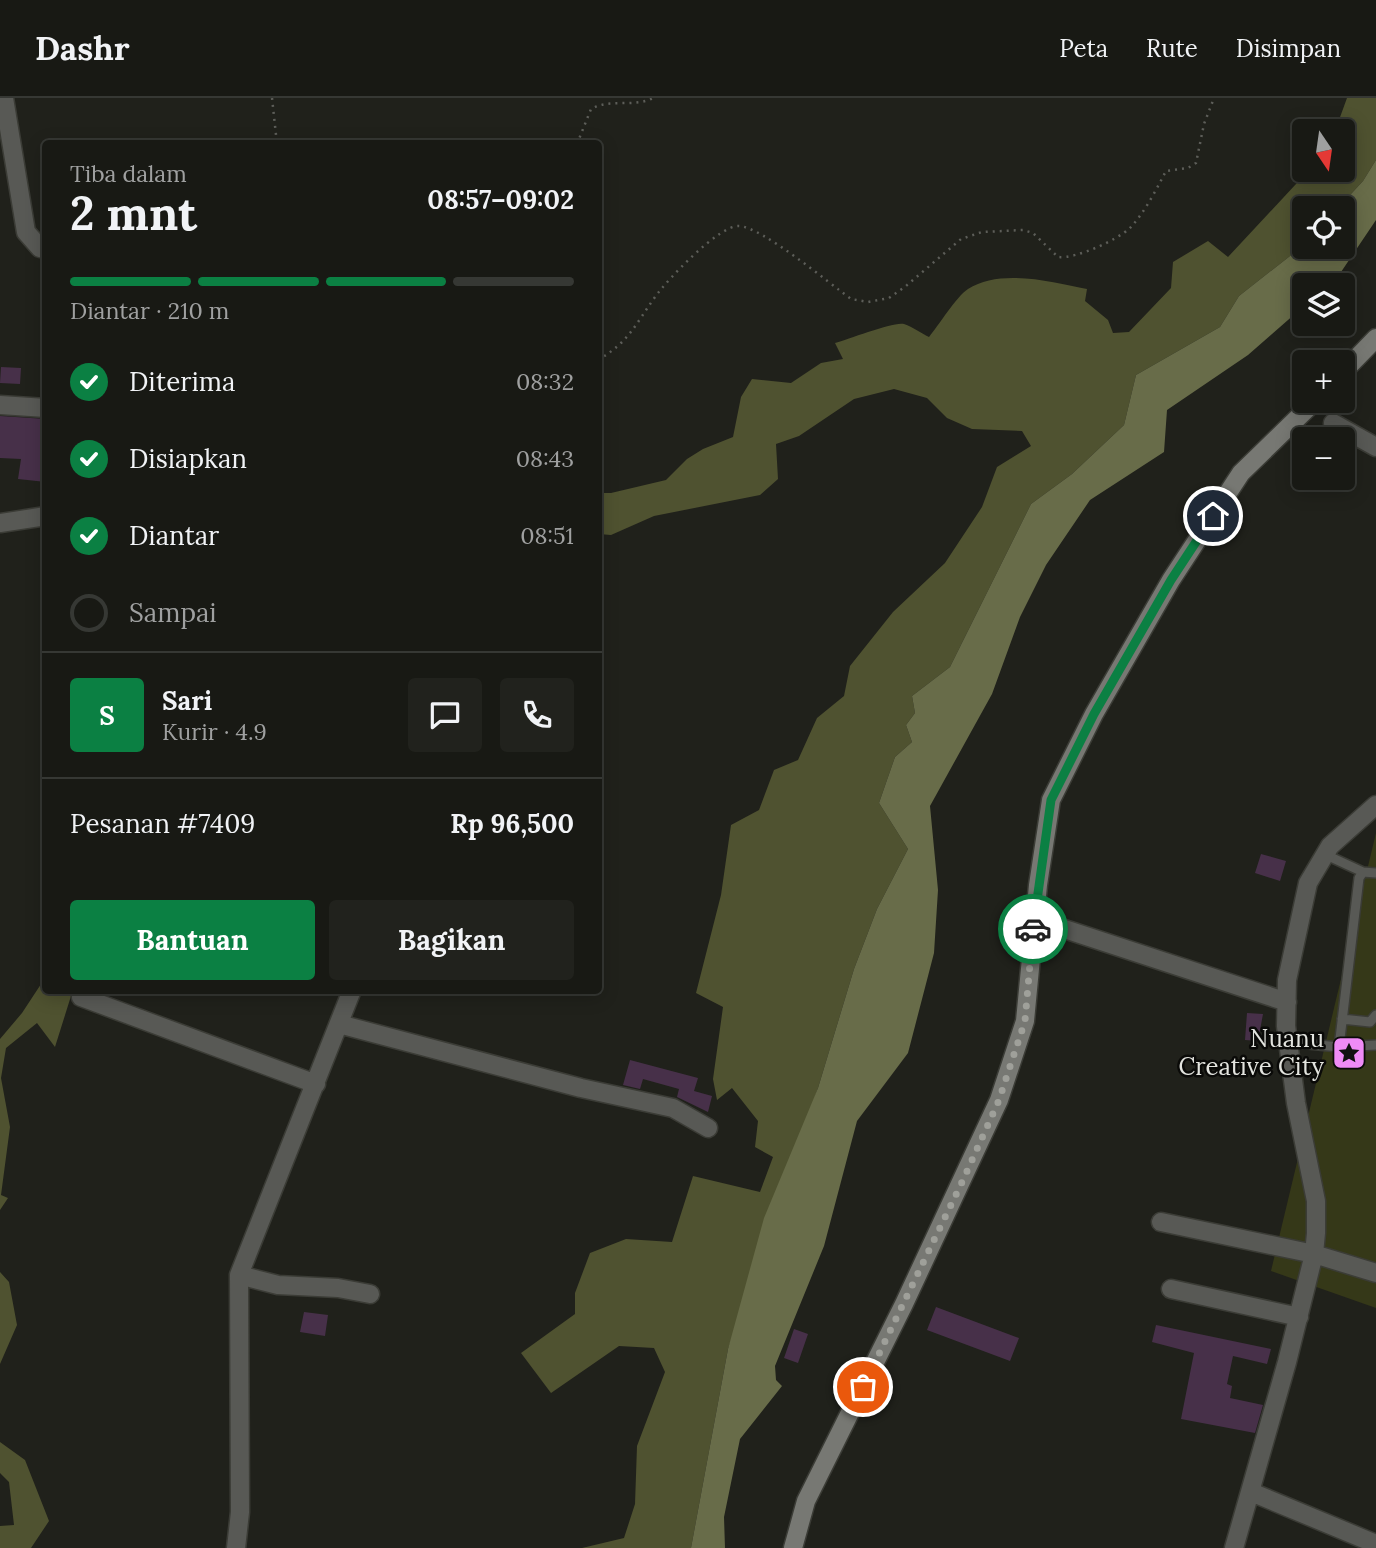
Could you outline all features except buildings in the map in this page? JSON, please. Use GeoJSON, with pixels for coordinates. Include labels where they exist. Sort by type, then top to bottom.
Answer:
{"type":"FeatureCollection","features":[{"type":"Feature","properties":{"kind":"street"},"geometry":{"type":"LineString","coordinates":[[4,98],[6,153],[26,232],[42,248]]}},
{"type":"Feature","properties":{"kind":"street"},"geometry":{"type":"LineString","coordinates":[[1355,360],[1376,338]]}},
{"type":"Feature","properties":{"kind":"street"},"geometry":{"type":"LineString","coordinates":[[0,405],[42,408]]}},
{"type":"Feature","properties":{"kind":"street"},"geometry":{"type":"LineString","coordinates":[[793,1548],[806,1501],[964,1178],[999,1100],[1025,1021],[1034,919],[1051,800],[1094,714],[1171,580],[1241,473],[1303,413]]}},
{"type":"Feature","properties":{"kind":"street"},"geometry":{"type":"LineString","coordinates":[[1333,423],[1376,447]]}},
{"type":"Feature","properties":{"kind":"street"},"geometry":{"type":"LineString","coordinates":[[0,523],[42,517]]}},
{"type":"Feature","properties":{"kind":"street"},"geometry":{"type":"LineString","coordinates":[[1234,1548],[1314,1254],[1316,1201],[1296,1103],[1288,1042],[1287,980],[1308,883],[1324,854],[1376,805]]}},
{"type":"Feature","properties":{"kind":"street"},"geometry":{"type":"LineString","coordinates":[[1034,919],[1287,1002]]}},
{"type":"Feature","properties":{"kind":"street"},"geometry":{"type":"LineString","coordinates":[[236,1548],[240,1512],[239,1275],[350,994]]}},
{"type":"Feature","properties":{"kind":"street"},"geometry":{"type":"LineString","coordinates":[[81,997],[316,1084]]}},
{"type":"Feature","properties":{"kind":"street"},"geometry":{"type":"LineString","coordinates":[[339,1024],[582,1088],[673,1108],[708,1128]]}},
{"type":"Feature","properties":{"kind":"street"},"geometry":{"type":"LineString","coordinates":[[1161,1222],[1314,1254],[1376,1273]]}},
{"type":"Feature","properties":{"kind":"street"},"geometry":{"type":"LineString","coordinates":[[239,1275],[278,1285],[338,1288],[370,1294]]}},
{"type":"Feature","properties":{"kind":"street"},"geometry":{"type":"LineString","coordinates":[[1171,1289],[1299,1317]]}},
{"type":"Feature","properties":{"kind":"street"},"geometry":{"type":"LineString","coordinates":[[1251,1492],[1376,1544]]}},
{"type":"Feature","properties":{"kind":"lane"},"geometry":{"type":"LineString","coordinates":[[1324,854],[1363,872],[1376,873]]}},
{"type":"Feature","properties":{"kind":"lane"},"geometry":{"type":"LineString","coordinates":[[1339,1046],[1359,878],[1363,872]]}},
{"type":"Feature","properties":{"kind":"lane"},"geometry":{"type":"LineString","coordinates":[[1342,1019],[1370,1022],[1376,1016],[1376,1009]]}},
{"type":"Feature","properties":{"kind":"lane"},"geometry":{"type":"LineString","coordinates":[[1288,1042],[1339,1046],[1376,1045]]}},
{"type":"Feature","properties":{"kind":"path"},"geometry":{"type":"LineString","coordinates":[[272,98],[277,140]]}},
{"type":"Feature","properties":{"kind":"path"},"geometry":{"type":"LineString","coordinates":[[579,140],[591,108],[600,104],[643,103],[653,98]]}},
{"type":"Feature","properties":{"kind":"path"},"geometry":{"type":"LineString","coordinates":[[602,358],[618,349],[666,282],[713,236],[726,228],[738,226],[750,229],[851,299],[868,302],[889,298],[961,239],[982,232],[1023,230],[1033,233],[1058,257],[1075,256],[1128,229],[1149,201],[1166,171],[1196,163],[1204,124],[1214,98]]}},
{"type":"Feature","properties":{"kind":"shaded area"},"geometry":{"type":"Polygon","coordinates":[[[1347,98],[1376,98],[1376,160],[1363,181],[1349,196],[1292,196],[1292,254],[1239,296],[1220,327],[1136,375],[1124,425],[1072,474],[1031,504],[950,667],[912,696],[915,713],[906,725],[912,742],[895,757],[879,803],[908,849],[877,909],[854,969],[818,1088],[728,1349],[691,1548],[582,1548],[624,1538],[635,1504],[637,1446],[665,1372],[654,1348],[619,1346],[551,1393],[521,1353],[575,1314],[575,1293],[590,1253],[626,1239],[672,1242],[693,1176],[760,1192],[773,1157],[755,1147],[758,1121],[732,1088],[717,1100],[713,1079],[723,1007],[696,993],[721,895],[731,825],[759,810],[774,770],[798,760],[817,718],[844,696],[850,666],[893,612],[945,563],[982,507],[997,467],[1031,446],[1022,431],[972,429],[947,418],[927,398],[894,389],[854,399],[799,436],[776,444],[778,479],[760,495],[654,516],[611,535],[602,534],[602,493],[666,480],[687,459],[703,449],[733,437],[741,397],[752,379],[791,383],[821,363],[843,359],[835,343],[891,325],[904,324],[929,337],[963,293],[981,283],[995,279],[1027,278],[1087,289],[1085,301],[1108,320],[1113,333],[1129,332],[1171,288],[1173,262],[1208,241],[1228,257],[1298,182],[1355,182],[1355,119],[1339,119],[1347,98]]]}},
{"type":"Feature","properties":{"kind":"shaded area"},"geometry":{"type":"Polygon","coordinates":[[[1376,160],[1376,220],[1355,251],[1355,196],[1349,196],[1363,181],[1376,160]]]}},
{"type":"Feature","properties":{"kind":"shaded area"},"geometry":{"type":"Polygon","coordinates":[[[1292,254],[1292,259],[1350,259],[1340,273],[1292,273],[1292,316],[1248,355],[1167,410],[1164,452],[1090,500],[1046,565],[1020,617],[992,694],[930,806],[938,890],[934,953],[908,1053],[857,1121],[824,1246],[775,1366],[776,1380],[782,1386],[740,1439],[724,1517],[725,1548],[691,1548],[728,1349],[764,1218],[818,1088],[854,969],[877,909],[908,849],[879,803],[895,757],[912,742],[906,725],[915,713],[912,696],[950,667],[1031,504],[1072,474],[1124,425],[1136,375],[1220,327],[1239,296],[1292,254]]]}},
{"type":"Feature","properties":{"kind":"shaded area","name":"Nuanu Creative City"},"geometry":{"type":"Polygon","coordinates":[[[1376,833],[1376,1308],[1271,1271],[1376,833]]]}},
{"type":"Feature","properties":{"kind":"shaded area"},"geometry":{"type":"Polygon","coordinates":[[[42,983],[42,994],[106,994],[102,1003],[71,996],[55,1047],[37,1023],[6,1048],[1,1078],[10,1127],[1,1195],[8,1198],[0,1210],[0,1039],[22,1013],[42,983]]]}},
{"type":"Feature","properties":{"kind":"shaded area"},"geometry":{"type":"Polygon","coordinates":[[[0,1272],[9,1282],[17,1325],[0,1364],[0,1272]]]}},
{"type":"Feature","properties":{"kind":"shaded area"},"geometry":{"type":"Polygon","coordinates":[[[0,1442],[25,1460],[49,1521],[31,1548],[0,1548],[0,1526],[14,1525],[9,1482],[0,1473],[0,1442]]]}},
{"type":"Feature","properties":{"kind":"way so far"},"geometry":{"type":"LineString","coordinates":[[863,1387],[999,1100],[1025,1021],[1033,929]]}},
{"type":"Feature","properties":{"kind":"place","name":"Nuanu Creative City"},"geometry":{"type":"Point","coordinates":[1349,1053]}},
{"type":"Feature","properties":{"kind":"route"},"geometry":{"type":"LineString","coordinates":[[1033,929],[1051,800],[1094,714],[1171,580],[1213,516]]}}]}
